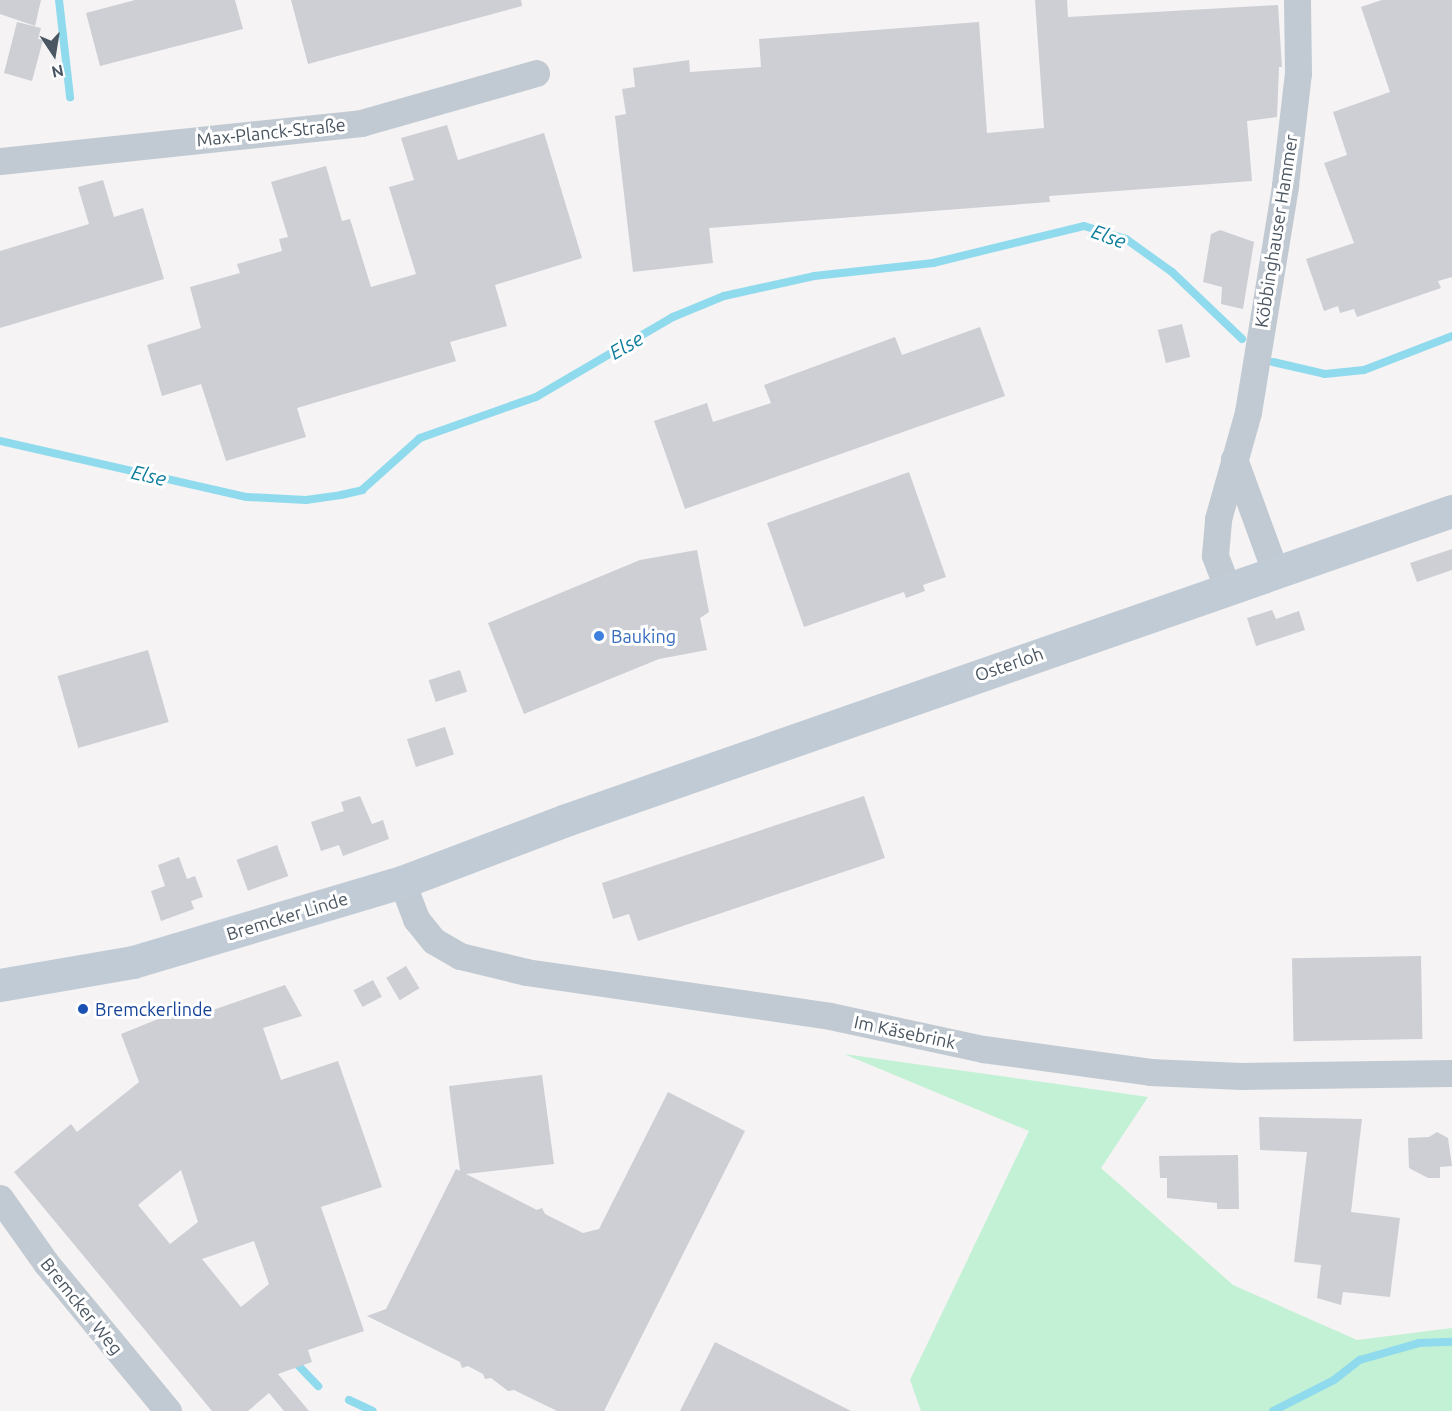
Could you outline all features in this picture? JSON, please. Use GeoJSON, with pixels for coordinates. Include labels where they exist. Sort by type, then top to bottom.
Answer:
{"type":"FeatureCollection","features":[{"type":"Feature","properties":{"kind":"main road","name":"Osterloh"},"geometry":{"type":"LineString","coordinates":[[566,820],[1227,587],[1452,511]]}},
{"type":"Feature","properties":{"kind":"main road","name":"Bremcker Linde"},"geometry":{"type":"LineString","coordinates":[[0,985],[133,962],[402,882],[566,820]]}},
{"type":"Feature","properties":{"kind":"street","name":"Köbbinghauser Hammer"},"geometry":{"type":"LineString","coordinates":[[1227,587],[1215,555],[1218,519],[1248,412],[1294,119],[1297,0]]}},
{"type":"Feature","properties":{"kind":"street","name":"Max-Planck-Straße"},"geometry":{"type":"LineString","coordinates":[[0,161],[361,123],[536,72]]}},
{"type":"Feature","properties":{"kind":"street"},"geometry":{"type":"LineString","coordinates":[[1234,459],[1275,571]]}},
{"type":"Feature","properties":{"kind":"street","name":"Im Käsebrink"},"geometry":{"type":"LineString","coordinates":[[402,882],[416,919],[434,941],[460,956],[526,972],[830,1016],[983,1049],[1149,1072],[1241,1076],[1452,1073]]}},
{"type":"Feature","properties":{"kind":"street","name":"Bremcker Weg"},"geometry":{"type":"LineString","coordinates":[[0,1198],[46,1263],[168,1411]]}},
{"type":"Feature","properties":{"kind":"green space"},"geometry":{"type":"Polygon","coordinates":[[[844,1054],[1148,1097],[1101,1168],[1233,1285],[1357,1340],[1452,1328],[1452,1411],[921,1411],[910,1380],[1029,1131],[844,1054]]]}},
{"type":"Feature","properties":{"kind":"building"},"geometry":{"type":"Polygon","coordinates":[[[0,0],[41,0],[35,26],[0,14],[0,0]]]}},
{"type":"Feature","properties":{"kind":"building"},"geometry":{"type":"Polygon","coordinates":[[[135,0],[235,0],[243,29],[100,66],[86,13],[135,0]]]}},
{"type":"Feature","properties":{"kind":"building"},"geometry":{"type":"Polygon","coordinates":[[[291,0],[521,0],[522,6],[308,64],[291,0]]]}},
{"type":"Feature","properties":{"kind":"building"},"geometry":{"type":"Polygon","coordinates":[[[1035,0],[1067,0],[1068,17],[1278,5],[1282,67],[1279,67],[1277,117],[1247,121],[1252,181],[1049,196],[1050,202],[709,228],[713,263],[633,272],[615,116],[626,114],[622,89],[635,87],[633,68],[689,60],[690,72],[761,67],[759,39],[979,22],[987,133],[1044,128],[1035,0]]]}},
{"type":"Feature","properties":{"kind":"building"},"geometry":{"type":"Polygon","coordinates":[[[1382,0],[1452,0],[1452,277],[1438,281],[1441,288],[1357,317],[1354,309],[1340,313],[1338,306],[1324,311],[1306,259],[1354,243],[1324,163],[1347,155],[1333,112],[1390,92],[1361,7],[1382,0]]]}},
{"type":"Feature","properties":{"kind":"building"},"geometry":{"type":"Polygon","coordinates":[[[17,22],[41,28],[38,39],[43,40],[32,81],[4,73],[17,22]]]}},
{"type":"Feature","properties":{"kind":"building"},"geometry":{"type":"Polygon","coordinates":[[[447,125],[458,160],[544,133],[582,258],[495,285],[507,326],[450,342],[456,361],[297,408],[306,437],[226,461],[201,384],[162,396],[147,345],[201,328],[190,287],[240,273],[237,264],[282,251],[279,239],[288,237],[271,182],[326,166],[342,221],[350,219],[371,287],[416,274],[389,187],[414,180],[401,138],[447,125]]]}},
{"type":"Feature","properties":{"kind":"building"},"geometry":{"type":"Polygon","coordinates":[[[103,180],[114,217],[143,208],[164,279],[0,328],[0,251],[89,224],[78,187],[103,180]]]}},
{"type":"Feature","properties":{"kind":"building"},"geometry":{"type":"Polygon","coordinates":[[[1220,230],[1254,242],[1243,309],[1221,304],[1222,287],[1203,282],[1211,234],[1220,230]]]}},
{"type":"Feature","properties":{"kind":"building"},"geometry":{"type":"Polygon","coordinates":[[[1182,324],[1190,357],[1166,363],[1158,330],[1182,324]]]}},
{"type":"Feature","properties":{"kind":"building"},"geometry":{"type":"Polygon","coordinates":[[[980,327],[1005,396],[685,509],[654,421],[707,403],[713,422],[771,403],[764,385],[895,337],[902,355],[980,327]]]}},
{"type":"Feature","properties":{"kind":"building"},"geometry":{"type":"Polygon","coordinates":[[[909,472],[946,577],[923,585],[925,591],[906,598],[904,592],[804,627],[767,523],[909,472]]]}},
{"type":"Feature","properties":{"kind":"building"},"geometry":{"type":"Polygon","coordinates":[[[1452,549],[1452,570],[1417,582],[1410,563],[1452,549]]]}},
{"type":"Feature","properties":{"kind":"building","name":"Bauking"},"geometry":{"type":"Polygon","coordinates":[[[697,550],[709,612],[700,618],[707,650],[659,659],[524,714],[488,623],[640,560],[697,550]]]}},
{"type":"Feature","properties":{"kind":"building"},"geometry":{"type":"Polygon","coordinates":[[[1272,610],[1276,619],[1299,611],[1305,630],[1256,646],[1247,618],[1272,610]]]}},
{"type":"Feature","properties":{"kind":"building"},"geometry":{"type":"Polygon","coordinates":[[[148,650],[169,722],[78,748],[58,676],[148,650]]]}},
{"type":"Feature","properties":{"kind":"building"},"geometry":{"type":"Polygon","coordinates":[[[460,670],[467,692],[436,702],[429,680],[460,670]]]}},
{"type":"Feature","properties":{"kind":"building"},"geometry":{"type":"Polygon","coordinates":[[[445,727],[454,755],[416,767],[407,739],[445,727]]]}},
{"type":"Feature","properties":{"kind":"building"},"geometry":{"type":"Polygon","coordinates":[[[360,796],[372,824],[383,820],[389,839],[343,856],[339,845],[321,851],[311,822],[344,811],[341,802],[360,796]]]}},
{"type":"Feature","properties":{"kind":"building"},"geometry":{"type":"Polygon","coordinates":[[[864,796],[885,858],[638,941],[629,914],[613,919],[602,883],[864,796]]]}},
{"type":"Feature","properties":{"kind":"building"},"geometry":{"type":"Polygon","coordinates":[[[277,845],[288,876],[248,891],[237,860],[277,845]]]}},
{"type":"Feature","properties":{"kind":"building"},"geometry":{"type":"Polygon","coordinates":[[[179,857],[187,879],[195,876],[203,897],[191,901],[194,909],[161,921],[151,891],[165,886],[158,865],[179,857]]]}},
{"type":"Feature","properties":{"kind":"building"},"geometry":{"type":"Polygon","coordinates":[[[1421,956],[1422,1039],[1293,1041],[1292,958],[1421,956]]]}},
{"type":"Feature","properties":{"kind":"building"},"geometry":{"type":"Polygon","coordinates":[[[406,966],[419,988],[400,1000],[386,978],[406,966]]]}},
{"type":"Feature","properties":{"kind":"building"},"geometry":{"type":"Polygon","coordinates":[[[373,980],[382,997],[362,1007],[354,990],[373,980]]]}},
{"type":"Feature","properties":{"kind":"building"},"geometry":{"type":"Polygon","coordinates":[[[285,985],[302,1016],[263,1028],[281,1080],[338,1061],[382,1187],[321,1207],[364,1331],[308,1350],[312,1362],[278,1374],[309,1411],[284,1411],[269,1393],[248,1411],[212,1411],[14,1172],[71,1124],[77,1132],[139,1082],[121,1034],[183,1009],[187,1019],[285,985]],[[181,1170],[138,1205],[170,1244],[198,1222],[181,1170]],[[254,1241],[202,1259],[241,1307],[269,1284],[254,1241]]]}},
{"type":"Feature","properties":{"kind":"building"},"geometry":{"type":"Polygon","coordinates":[[[542,1075],[554,1164],[466,1174],[537,1210],[542,1208],[545,1214],[583,1233],[599,1229],[668,1092],[745,1131],[604,1411],[557,1411],[514,1390],[508,1391],[491,1378],[485,1379],[483,1374],[468,1366],[462,1368],[460,1362],[367,1316],[386,1309],[456,1169],[460,1171],[449,1086],[542,1075]]]}},
{"type":"Feature","properties":{"kind":"building"},"geometry":{"type":"Polygon","coordinates":[[[1259,1117],[1362,1119],[1351,1212],[1400,1218],[1390,1297],[1343,1292],[1341,1305],[1317,1298],[1321,1265],[1294,1262],[1307,1152],[1260,1150],[1259,1117]]]}},
{"type":"Feature","properties":{"kind":"building"},"geometry":{"type":"Polygon","coordinates":[[[1437,1132],[1448,1138],[1452,1166],[1440,1167],[1440,1178],[1428,1178],[1409,1168],[1408,1138],[1429,1137],[1437,1132]]]}},
{"type":"Feature","properties":{"kind":"building"},"geometry":{"type":"Polygon","coordinates":[[[1238,1155],[1239,1209],[1217,1209],[1217,1203],[1167,1198],[1167,1178],[1160,1178],[1159,1156],[1238,1155]]]}},
{"type":"Feature","properties":{"kind":"building"},"geometry":{"type":"Polygon","coordinates":[[[715,1342],[851,1411],[680,1411],[715,1342]]]}},
{"type":"Feature","properties":{"kind":"waterway"},"geometry":{"type":"LineString","coordinates":[[59,0],[70,97]]}},
{"type":"Feature","properties":{"kind":"waterway","name":"Else"},"geometry":{"type":"LineString","coordinates":[[0,441],[247,497],[306,500],[341,495],[362,490],[420,438],[536,397],[673,317],[724,296],[814,276],[933,263],[1084,226],[1126,239],[1172,272],[1242,339]]}},
{"type":"Feature","properties":{"kind":"waterway","name":"Else"},"geometry":{"type":"LineString","coordinates":[[1273,362],[1325,374],[1364,370],[1452,336]]}},
{"type":"Feature","properties":{"kind":"waterway"},"geometry":{"type":"LineString","coordinates":[[1273,1411],[1334,1380],[1360,1360],[1419,1343],[1452,1342]]}},
{"type":"Feature","properties":{"kind":"waterway"},"geometry":{"type":"LineString","coordinates":[[294,1361],[318,1386]]}},
{"type":"Feature","properties":{"kind":"waterway"},"geometry":{"type":"LineString","coordinates":[[349,1400],[373,1411]]}},
{"type":"Feature","properties":{"kind":"place","name":"Bauking"},"geometry":{"type":"Point","coordinates":[599,636]}},
{"type":"Feature","properties":{"kind":"place","name":"Bremckerlinde"},"geometry":{"type":"Point","coordinates":[83,1009]}}]}
